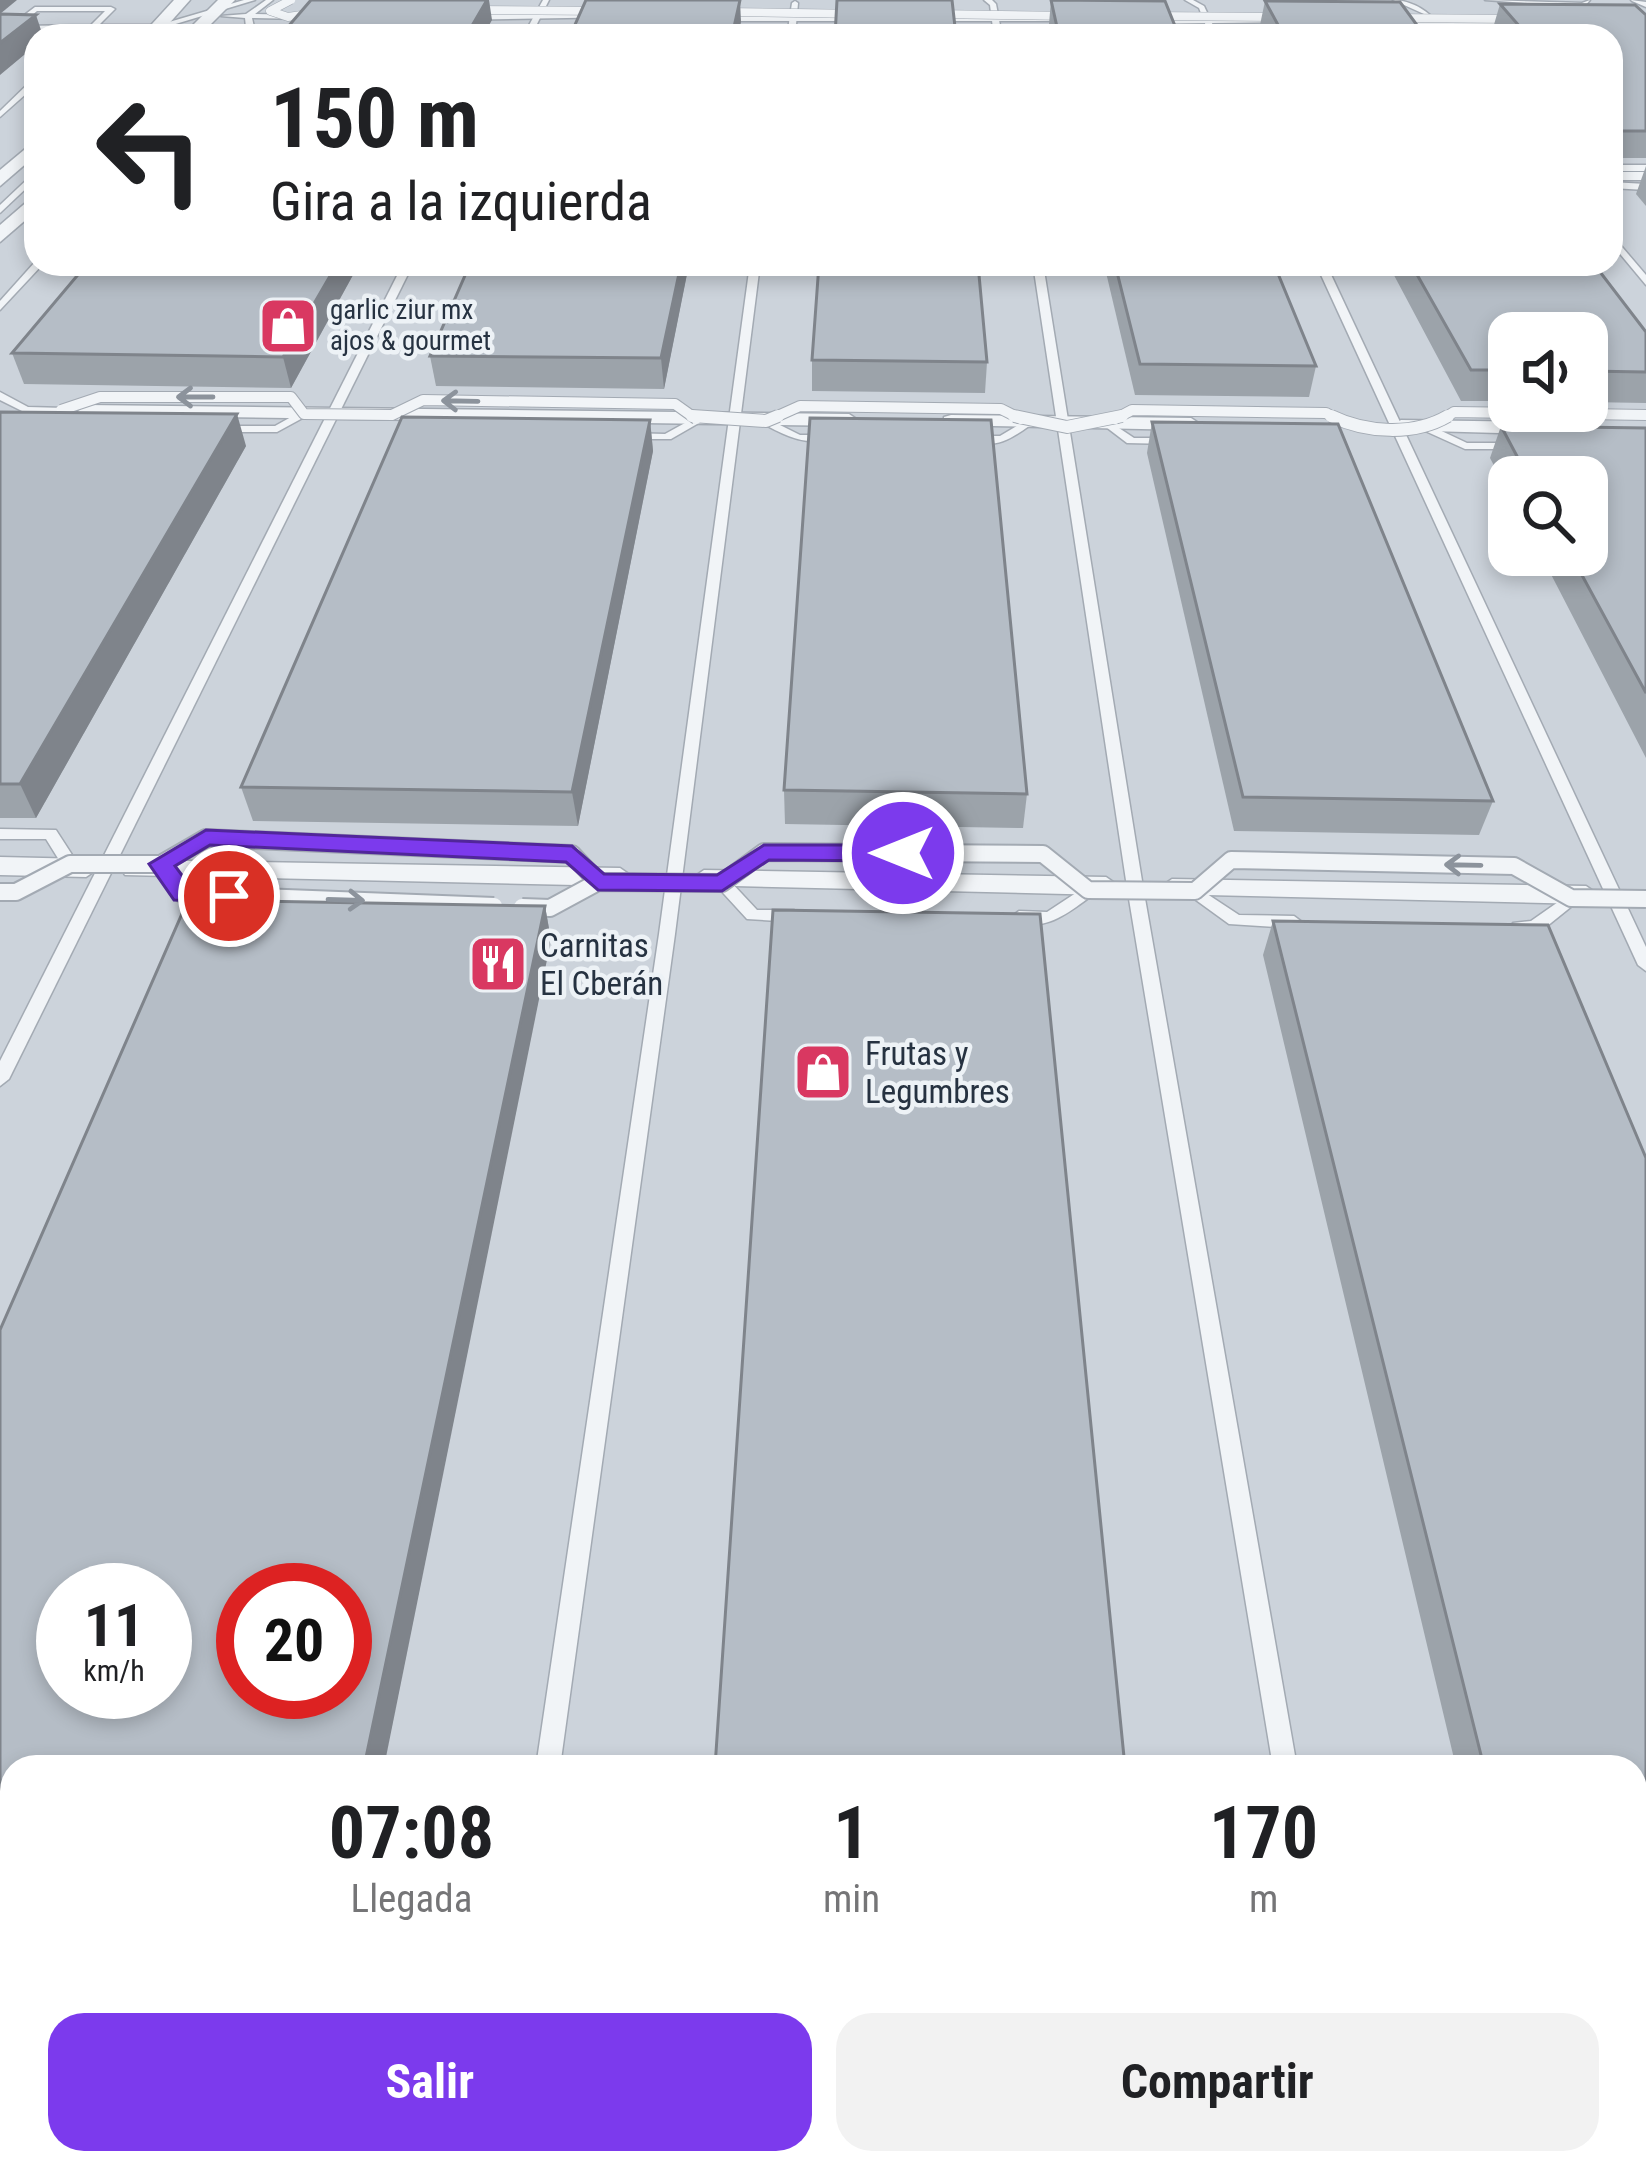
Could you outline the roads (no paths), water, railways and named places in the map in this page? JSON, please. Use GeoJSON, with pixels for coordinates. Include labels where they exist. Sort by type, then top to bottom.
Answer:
{"type":"FeatureCollection","features":[{"type":"Feature","properties":{"kind":"street"},"geometry":{"type":"LineString","coordinates":[[160,24],[182,0]]}},
{"type":"Feature","properties":{"kind":"street"},"geometry":{"type":"LineString","coordinates":[[203,24],[227,0]]}},
{"type":"Feature","properties":{"kind":"street"},"geometry":{"type":"LineString","coordinates":[[332,10],[352,16]]}},
{"type":"Feature","properties":{"kind":"street"},"geometry":{"type":"LineString","coordinates":[[443,13],[632,15]]}},
{"type":"Feature","properties":{"kind":"street"},"geometry":{"type":"LineString","coordinates":[[679,15],[1317,20]]}},
{"type":"Feature","properties":{"kind":"street"},"geometry":{"type":"LineString","coordinates":[[1364,21],[1551,22]]}},
{"type":"Feature","properties":{"kind":"street"},"geometry":{"type":"LineString","coordinates":[[0,180],[24,157]]}},
{"type":"Feature","properties":{"kind":"street"},"geometry":{"type":"LineString","coordinates":[[0,236],[24,212]]}},
{"type":"Feature","properties":{"kind":"street"},"geometry":{"type":"LineString","coordinates":[[81,419],[331,414],[1646,430]]}},
{"type":"Feature","properties":{"kind":"street"},"geometry":{"type":"LineString","coordinates":[[0,866],[1646,898]]}},
{"type":"Feature","properties":{"kind":"lane"},"geometry":{"type":"LineString","coordinates":[[181,24],[252,0]]}},
{"type":"Feature","properties":{"kind":"lane"},"geometry":{"type":"LineString","coordinates":[[248,16],[270,0]]}},
{"type":"Feature","properties":{"kind":"lane"},"geometry":{"type":"LineString","coordinates":[[291,0],[270,11],[302,16],[332,10]]}},
{"type":"Feature","properties":{"kind":"lane"},"geometry":{"type":"LineString","coordinates":[[322,0],[332,10]]}},
{"type":"Feature","properties":{"kind":"lane"},"geometry":{"type":"LineString","coordinates":[[533,24],[546,0]]}},
{"type":"Feature","properties":{"kind":"lane"},"geometry":{"type":"LineString","coordinates":[[996,24],[990,2],[1003,0]]}},
{"type":"Feature","properties":{"kind":"lane"},"geometry":{"type":"LineString","coordinates":[[1070,0],[1130,0]]}},
{"type":"Feature","properties":{"kind":"lane"},"geometry":{"type":"LineString","coordinates":[[1188,0],[1202,7],[1208,22]]}},
{"type":"Feature","properties":{"kind":"lane"},"geometry":{"type":"LineString","coordinates":[[1202,7],[1213,0]]}},
{"type":"Feature","properties":{"kind":"lane"},"geometry":{"type":"LineString","coordinates":[[1279,0],[1360,0]]}},
{"type":"Feature","properties":{"kind":"lane"},"geometry":{"type":"LineString","coordinates":[[1396,0],[1430,18]]}},
{"type":"Feature","properties":{"kind":"lane"},"geometry":{"type":"LineString","coordinates":[[1416,0],[1435,24]]}},
{"type":"Feature","properties":{"kind":"lane"},"geometry":{"type":"LineString","coordinates":[[1488,0],[1584,5],[1587,0]]}},
{"type":"Feature","properties":{"kind":"lane"},"geometry":{"type":"LineString","coordinates":[[1634,0],[1646,4]]}},
{"type":"Feature","properties":{"kind":"lane"},"geometry":{"type":"LineString","coordinates":[[793,24],[795,1]]}},
{"type":"Feature","properties":{"kind":"lane"},"geometry":{"type":"LineString","coordinates":[[1430,18],[1431,2]]}},
{"type":"Feature","properties":{"kind":"lane"},"geometry":{"type":"LineString","coordinates":[[12,28],[35,9],[110,9],[97,24]]}},
{"type":"Feature","properties":{"kind":"lane"},"geometry":{"type":"LineString","coordinates":[[211,16],[312,16],[332,10]]}},
{"type":"Feature","properties":{"kind":"lane"},"geometry":{"type":"LineString","coordinates":[[443,13],[632,15]]}},
{"type":"Feature","properties":{"kind":"lane"},"geometry":{"type":"LineString","coordinates":[[679,15],[1102,16]]}},
{"type":"Feature","properties":{"kind":"lane"},"geometry":{"type":"LineString","coordinates":[[248,16],[249,24]]}},
{"type":"Feature","properties":{"kind":"lane"},"geometry":{"type":"LineString","coordinates":[[1125,16],[1317,20]]}},
{"type":"Feature","properties":{"kind":"lane"},"geometry":{"type":"LineString","coordinates":[[0,28],[24,28]]}},
{"type":"Feature","properties":{"kind":"lane"},"geometry":{"type":"LineString","coordinates":[[0,115],[24,92]]}},
{"type":"Feature","properties":{"kind":"lane"},"geometry":{"type":"LineString","coordinates":[[0,196],[24,173]]}},
{"type":"Feature","properties":{"kind":"lane"},"geometry":{"type":"LineString","coordinates":[[0,211],[24,187]]}},
{"type":"Feature","properties":{"kind":"lane"},"geometry":{"type":"LineString","coordinates":[[1623,252],[1646,282]]}},
{"type":"Feature","properties":{"kind":"lane"},"geometry":{"type":"LineString","coordinates":[[0,307],[27,276]]}},
{"type":"Feature","properties":{"kind":"lane"},"geometry":{"type":"LineString","coordinates":[[0,1078],[402,276]]}},
{"type":"Feature","properties":{"kind":"lane"},"geometry":{"type":"LineString","coordinates":[[550,1755],[753,276]]}},
{"type":"Feature","properties":{"kind":"lane"},"geometry":{"type":"LineString","coordinates":[[1040,276],[1136,887],[1283,1755]]}},
{"type":"Feature","properties":{"kind":"lane"},"geometry":{"type":"LineString","coordinates":[[1327,276],[1646,964]]}},
{"type":"Feature","properties":{"kind":"lane"},"geometry":{"type":"LineString","coordinates":[[0,395],[26,410],[61,410],[100,397],[291,397],[304,414]]}},
{"type":"Feature","properties":{"kind":"lane"},"geometry":{"type":"LineString","coordinates":[[210,429],[277,429],[304,414],[392,415],[423,400],[675,404],[698,420]]}},
{"type":"Feature","properties":{"kind":"lane"},"geometry":{"type":"LineString","coordinates":[[620,436],[667,437],[698,420],[766,421],[800,406],[1001,409],[1024,424],[1110,425],[1132,410],[1326,413],[1351,432],[1427,428],[1454,412],[1646,415]]}},
{"type":"Feature","properties":{"kind":"lane"},"geometry":{"type":"LineString","coordinates":[[61,410],[81,419]]}},
{"type":"Feature","properties":{"kind":"lane"},"geometry":{"type":"LineString","coordinates":[[392,415],[408,434]]}},
{"type":"Feature","properties":{"kind":"lane"},"geometry":{"type":"LineString","coordinates":[[766,421],[798,438],[844,438]]}},
{"type":"Feature","properties":{"kind":"lane"},"geometry":{"type":"LineString","coordinates":[[958,439],[1004,440],[1024,424]]}},
{"type":"Feature","properties":{"kind":"lane"},"geometry":{"type":"LineString","coordinates":[[1110,425],[1131,441],[1176,442]]}},
{"type":"Feature","properties":{"kind":"lane"},"geometry":{"type":"LineString","coordinates":[[1427,428],[1465,446],[1533,446]]}},
{"type":"Feature","properties":{"kind":"lane"},"geometry":{"type":"LineString","coordinates":[[0,834],[51,834],[70,864]]}},
{"type":"Feature","properties":{"kind":"lane"},"geometry":{"type":"LineString","coordinates":[[0,892],[16,892],[70,864],[160,864],[206,838],[572,854],[598,882]]}},
{"type":"Feature","properties":{"kind":"lane"},"geometry":{"type":"LineString","coordinates":[[160,864],[183,894],[550,908],[598,882],[722,883],[764,852],[1043,854],[1088,890]]}},
{"type":"Feature","properties":{"kind":"lane"},"geometry":{"type":"LineString","coordinates":[[1195,891],[1231,860],[1514,866],[1571,898],[1646,898]]}},
{"type":"Feature","properties":{"kind":"lane"},"geometry":{"type":"LineString","coordinates":[[722,883],[753,915],[822,916]]}},
{"type":"Feature","properties":{"kind":"lane"},"geometry":{"type":"LineString","coordinates":[[1004,917],[1050,918],[1088,890],[1195,891],[1235,920],[1304,922]]}},
{"type":"Feature","properties":{"kind":"lane"},"geometry":{"type":"LineString","coordinates":[[1489,926],[1535,927],[1571,898]]}},
{"type":"Feature","properties":{"kind":"place","name":"garlic ziur mx ajos & gourmet"},"geometry":{"type":"Point","coordinates":[288,326]}},
{"type":"Feature","properties":{"kind":"place","name":"Carnitas El Cberán"},"geometry":{"type":"Point","coordinates":[498,964]}},
{"type":"Feature","properties":{"kind":"place","name":"Frutas y Legumbres"},"geometry":{"type":"Point","coordinates":[823,1072]}}]}
